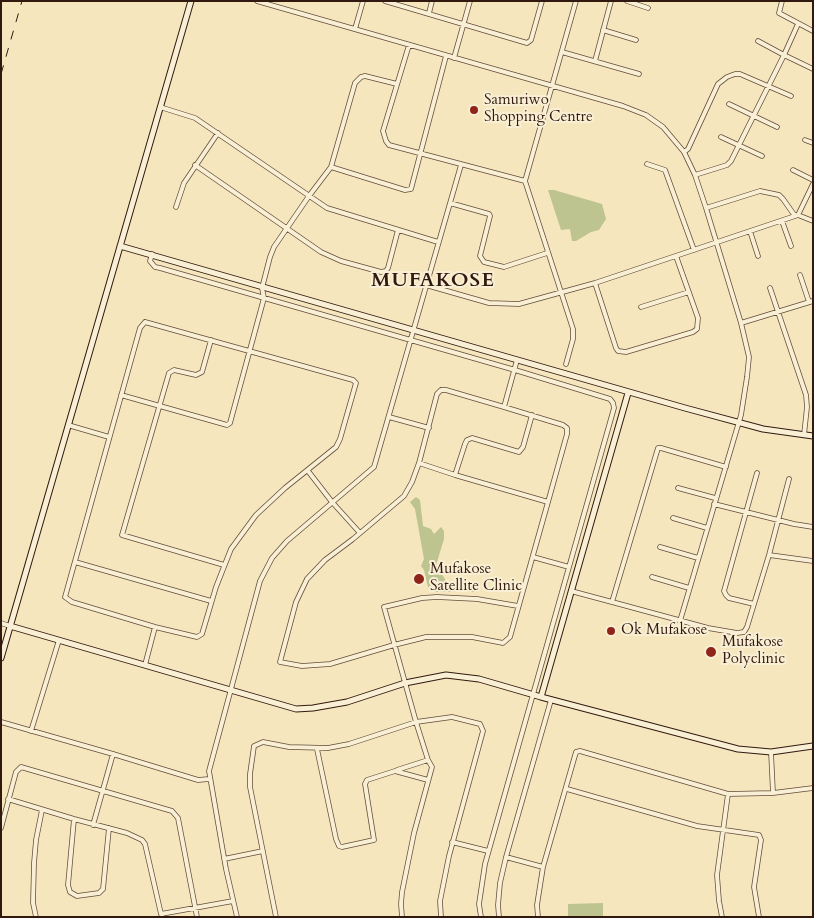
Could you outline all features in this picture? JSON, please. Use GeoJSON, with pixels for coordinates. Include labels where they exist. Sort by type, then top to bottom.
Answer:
{"type":"FeatureCollection","features":[{"type":"Feature","properties":{"kind":"street"},"geometry":{"type":"LineString","coordinates":[[1,658],[191,1]]}},
{"type":"Feature","properties":{"kind":"street"},"geometry":{"type":"LineString","coordinates":[[257,1],[623,106],[646,115],[663,127],[684,152],[695,175],[741,323],[748,356],[748,377],[739,423],[715,498],[680,621]]}},
{"type":"Feature","properties":{"kind":"street"},"geometry":{"type":"LineString","coordinates":[[355,29],[363,1]]}},
{"type":"Feature","properties":{"kind":"street"},"geometry":{"type":"LineString","coordinates":[[385,1],[526,43],[529,42],[542,1]]}},
{"type":"Feature","properties":{"kind":"street"},"geometry":{"type":"LineString","coordinates":[[429,13],[432,1]]}},
{"type":"Feature","properties":{"kind":"street"},"geometry":{"type":"LineString","coordinates":[[454,58],[470,1]]}},
{"type":"Feature","properties":{"kind":"street"},"geometry":{"type":"LineString","coordinates":[[566,364],[574,334],[525,181],[576,1]]}},
{"type":"Feature","properties":{"kind":"street"},"geometry":{"type":"LineString","coordinates":[[595,60],[611,1]]}},
{"type":"Feature","properties":{"kind":"street"},"geometry":{"type":"LineString","coordinates":[[627,1],[648,8]]}},
{"type":"Feature","properties":{"kind":"street"},"geometry":{"type":"LineString","coordinates":[[782,1],[779,13],[813,31]]}},
{"type":"Feature","properties":{"kind":"street"},"geometry":{"type":"LineString","coordinates":[[695,175],[727,165],[731,161],[798,24]]}},
{"type":"Feature","properties":{"kind":"street"},"geometry":{"type":"LineString","coordinates":[[603,30],[636,40]]}},
{"type":"Feature","properties":{"kind":"street"},"geometry":{"type":"LineString","coordinates":[[758,41],[813,69]]}},
{"type":"Feature","properties":{"kind":"street"},"geometry":{"type":"LineString","coordinates":[[409,45],[383,131],[389,145],[525,181]]}},
{"type":"Feature","properties":{"kind":"street"},"geometry":{"type":"LineString","coordinates":[[562,52],[639,74]]}},
{"type":"Feature","properties":{"kind":"street"},"geometry":{"type":"LineString","coordinates":[[331,167],[408,191],[411,189],[446,56]]}},
{"type":"Feature","properties":{"kind":"street"},"geometry":{"type":"LineString","coordinates":[[684,152],[688,149],[721,81],[735,74],[740,74],[791,96]]}},
{"type":"Feature","properties":{"kind":"street"},"geometry":{"type":"LineString","coordinates":[[121,395],[228,424],[264,298],[262,288],[272,252],[309,196],[331,167],[357,80],[365,76],[397,84]]}},
{"type":"Feature","properties":{"kind":"street"},"geometry":{"type":"LineString","coordinates":[[729,104],[777,128]]}},
{"type":"Feature","properties":{"kind":"street"},"geometry":{"type":"LineString","coordinates":[[160,107],[196,118],[327,208],[438,242]]}},
{"type":"Feature","properties":{"kind":"street"},"geometry":{"type":"LineString","coordinates":[[176,207],[184,183],[218,133]]}},
{"type":"Feature","properties":{"kind":"street"},"geometry":{"type":"LineString","coordinates":[[722,137],[762,156]]}},
{"type":"Feature","properties":{"kind":"street"},"geometry":{"type":"LineString","coordinates":[[805,140],[813,143]]}},
{"type":"Feature","properties":{"kind":"street"},"geometry":{"type":"LineString","coordinates":[[647,164],[665,170],[694,250]]}},
{"type":"Feature","properties":{"kind":"street"},"geometry":{"type":"LineString","coordinates":[[195,165],[321,252],[340,260],[381,272],[386,271],[398,230]]}},
{"type":"Feature","properties":{"kind":"street"},"geometry":{"type":"LineString","coordinates":[[237,917],[209,779],[210,761],[260,581],[266,568],[287,541],[374,467],[461,165]]}},
{"type":"Feature","properties":{"kind":"street"},"geometry":{"type":"LineString","coordinates":[[426,284],[498,304],[529,302],[594,283],[796,215],[813,182],[793,170]]}},
{"type":"Feature","properties":{"kind":"street"},"geometry":{"type":"LineString","coordinates":[[706,208],[760,191],[779,195],[796,215],[813,221]]}},
{"type":"Feature","properties":{"kind":"street"},"geometry":{"type":"LineString","coordinates":[[450,203],[489,214],[480,256],[484,262],[504,267],[547,252]]}},
{"type":"Feature","properties":{"kind":"street"},"geometry":{"type":"LineString","coordinates":[[782,221],[791,246]]}},
{"type":"Feature","properties":{"kind":"street"},"geometry":{"type":"LineString","coordinates":[[750,231],[758,256]]}},
{"type":"Feature","properties":{"kind":"street"},"geometry":{"type":"LineString","coordinates":[[120,246],[628,393],[763,429],[813,436]]}},
{"type":"Feature","properties":{"kind":"street"},"geometry":{"type":"LineString","coordinates":[[152,254],[150,261],[155,267],[411,339],[610,399],[613,403],[614,408],[488,851],[479,904],[481,917]]}},
{"type":"Feature","properties":{"kind":"street"},"geometry":{"type":"LineString","coordinates":[[594,283],[616,348],[622,352],[693,332],[697,329],[698,318],[676,256]]}},
{"type":"Feature","properties":{"kind":"street"},"geometry":{"type":"LineString","coordinates":[[741,323],[811,301],[800,275]]}},
{"type":"Feature","properties":{"kind":"street"},"geometry":{"type":"LineString","coordinates":[[770,288],[806,395],[807,407],[804,435]]}},
{"type":"Feature","properties":{"kind":"street"},"geometry":{"type":"LineString","coordinates":[[641,307],[689,292]]}},
{"type":"Feature","properties":{"kind":"street"},"geometry":{"type":"LineString","coordinates":[[143,323],[150,323],[249,350],[355,381],[338,444],[256,515],[231,549],[211,602],[202,634],[194,637],[68,600],[65,594],[143,323]]}},
{"type":"Feature","properties":{"kind":"street"},"geometry":{"type":"LineString","coordinates":[[211,340],[202,372],[196,375],[174,370],[169,373],[122,535],[224,564]]}},
{"type":"Feature","properties":{"kind":"street"},"geometry":{"type":"LineString","coordinates":[[504,407],[517,360]]}},
{"type":"Feature","properties":{"kind":"street"},"geometry":{"type":"LineString","coordinates":[[441,390],[532,415],[563,425],[567,431],[510,637],[503,643],[472,637],[426,637],[330,664],[302,666],[280,662],[296,602],[307,579],[325,560],[360,534],[404,496],[419,463],[437,394],[441,390]]}},
{"type":"Feature","properties":{"kind":"street"},"geometry":{"type":"LineString","coordinates":[[540,697],[628,393]]}},
{"type":"Feature","properties":{"kind":"street"},"geometry":{"type":"LineString","coordinates":[[456,475],[467,440],[472,438],[516,452],[521,450],[532,415]]}},
{"type":"Feature","properties":{"kind":"street"},"geometry":{"type":"LineString","coordinates":[[389,417],[429,428]]}},
{"type":"Feature","properties":{"kind":"street"},"geometry":{"type":"LineString","coordinates":[[68,425],[109,437]]}},
{"type":"Feature","properties":{"kind":"street"},"geometry":{"type":"LineString","coordinates":[[612,602],[658,448],[726,467]]}},
{"type":"Feature","properties":{"kind":"street"},"geometry":{"type":"LineString","coordinates":[[419,463],[548,502]]}},
{"type":"Feature","properties":{"kind":"street"},"geometry":{"type":"LineString","coordinates":[[308,471],[360,534]]}},
{"type":"Feature","properties":{"kind":"street"},"geometry":{"type":"LineString","coordinates":[[754,604],[729,598],[725,593],[757,473]]}},
{"type":"Feature","properties":{"kind":"street"},"geometry":{"type":"LineString","coordinates":[[571,591],[680,621],[741,634],[746,630],[769,555],[788,479]]}},
{"type":"Feature","properties":{"kind":"street"},"geometry":{"type":"LineString","coordinates":[[678,488],[715,498]]}},
{"type":"Feature","properties":{"kind":"street"},"geometry":{"type":"LineString","coordinates":[[714,504],[813,527]]}},
{"type":"Feature","properties":{"kind":"street"},"geometry":{"type":"LineString","coordinates":[[674,518],[707,528]]}},
{"type":"Feature","properties":{"kind":"street"},"geometry":{"type":"LineString","coordinates":[[660,547],[698,558]]}},
{"type":"Feature","properties":{"kind":"street"},"geometry":{"type":"LineString","coordinates":[[769,555],[813,561]]}},
{"type":"Feature","properties":{"kind":"street"},"geometry":{"type":"LineString","coordinates":[[533,556],[569,567]]}},
{"type":"Feature","properties":{"kind":"street"},"geometry":{"type":"LineString","coordinates":[[74,562],[211,602]]}},
{"type":"Feature","properties":{"kind":"street"},"geometry":{"type":"LineString","coordinates":[[652,577],[689,588]]}},
{"type":"Feature","properties":{"kind":"street"},"geometry":{"type":"LineString","coordinates":[[402,917],[402,892],[414,833],[432,766],[428,760],[416,722],[384,607],[422,598],[438,597],[477,599],[518,606]]}},
{"type":"Feature","properties":{"kind":"street"},"geometry":{"type":"LineString","coordinates":[[1,623],[296,709],[347,702],[406,683],[446,675],[462,676],[738,749],[771,752],[813,746]]}},
{"type":"Feature","properties":{"kind":"street"},"geometry":{"type":"LineString","coordinates":[[144,665],[156,627]]}},
{"type":"Feature","properties":{"kind":"street"},"geometry":{"type":"LineString","coordinates":[[31,731],[59,640]]}},
{"type":"Feature","properties":{"kind":"street"},"geometry":{"type":"LineString","coordinates":[[499,917],[500,883],[506,857],[551,700]]}},
{"type":"Feature","properties":{"kind":"street"},"geometry":{"type":"LineString","coordinates":[[276,917],[250,787],[254,746],[263,742],[289,747],[317,749],[349,744],[416,722],[452,717],[480,724],[483,731],[452,842],[440,901],[442,917]]}},
{"type":"Feature","properties":{"kind":"street"},"geometry":{"type":"LineString","coordinates":[[1,722],[198,780],[209,779]]}},
{"type":"Feature","properties":{"kind":"street"},"geometry":{"type":"LineString","coordinates":[[317,749],[336,839],[339,846],[342,847],[374,840],[366,782],[428,760]]}},
{"type":"Feature","properties":{"kind":"street"},"geometry":{"type":"LineString","coordinates":[[538,917],[537,905],[543,867],[576,752],[580,751],[728,794],[773,793],[813,788]]}},
{"type":"Feature","properties":{"kind":"street"},"geometry":{"type":"LineString","coordinates":[[771,752],[773,793]]}},
{"type":"Feature","properties":{"kind":"street"},"geometry":{"type":"LineString","coordinates":[[93,825],[113,754]]}},
{"type":"Feature","properties":{"kind":"street"},"geometry":{"type":"LineString","coordinates":[[1,828],[16,772],[21,767],[172,811],[177,815],[197,917]]}},
{"type":"Feature","properties":{"kind":"street"},"geometry":{"type":"LineString","coordinates":[[395,771],[428,780]]}},
{"type":"Feature","properties":{"kind":"street"},"geometry":{"type":"LineString","coordinates":[[566,789],[697,826],[760,835],[754,882],[759,917]]}},
{"type":"Feature","properties":{"kind":"street"},"geometry":{"type":"LineString","coordinates":[[722,917],[718,901],[717,874],[728,794]]}},
{"type":"Feature","properties":{"kind":"street"},"geometry":{"type":"LineString","coordinates":[[8,799],[93,825],[110,828],[138,838],[146,844],[162,916],[233,901]]}},
{"type":"Feature","properties":{"kind":"street"},"geometry":{"type":"LineString","coordinates":[[36,917],[33,902],[34,863],[42,810]]}},
{"type":"Feature","properties":{"kind":"street"},"geometry":{"type":"LineString","coordinates":[[74,819],[68,885],[70,892],[77,896],[99,893],[103,889],[110,828]]}},
{"type":"Feature","properties":{"kind":"street"},"geometry":{"type":"LineString","coordinates":[[452,842],[488,851]]}},
{"type":"Feature","properties":{"kind":"street"},"geometry":{"type":"LineString","coordinates":[[224,859],[263,851]]}},
{"type":"Feature","properties":{"kind":"street"},"geometry":{"type":"LineString","coordinates":[[506,857],[543,867]]}},
{"type":"Feature","properties":{"kind":"green space"},"geometry":{"type":"Polygon","coordinates":[[[548,190],[554,190],[602,204],[606,219],[599,230],[591,232],[576,241],[572,241],[570,229],[561,230],[548,190]]]}},
{"type":"Feature","properties":{"kind":"green space"},"geometry":{"type":"Polygon","coordinates":[[[416,497],[420,500],[423,526],[431,529],[434,534],[441,527],[444,531],[444,539],[436,565],[439,570],[447,582],[469,586],[477,592],[433,592],[428,587],[424,570],[421,566],[424,559],[415,509],[410,502],[416,497]]]}},
{"type":"Feature","properties":{"kind":"green space"},"geometry":{"type":"Polygon","coordinates":[[[603,903],[603,917],[568,917],[568,904],[603,903]]]}},
{"type":"Feature","properties":{"kind":"railway"},"geometry":{"type":"LineString","coordinates":[[1,74],[22,1]]}},
{"type":"Feature","properties":{"kind":"place","name":"Samuriwo Shopping Centre"},"geometry":{"type":"Point","coordinates":[474,110]}},
{"type":"Feature","properties":{"kind":"place","name":"Mufakose Satellite Clinic"},"geometry":{"type":"Point","coordinates":[419,579]}},
{"type":"Feature","properties":{"kind":"place","name":"Ok Mufakose"},"geometry":{"type":"Point","coordinates":[611,631]}},
{"type":"Feature","properties":{"kind":"place","name":"Mufakose Polyclinic"},"geometry":{"type":"Point","coordinates":[711,652]}},
{"type":"Feature","properties":{"kind":"district","name":"MUFAKOSE"},"geometry":{"type":"Point","coordinates":[433,281]}}]}
